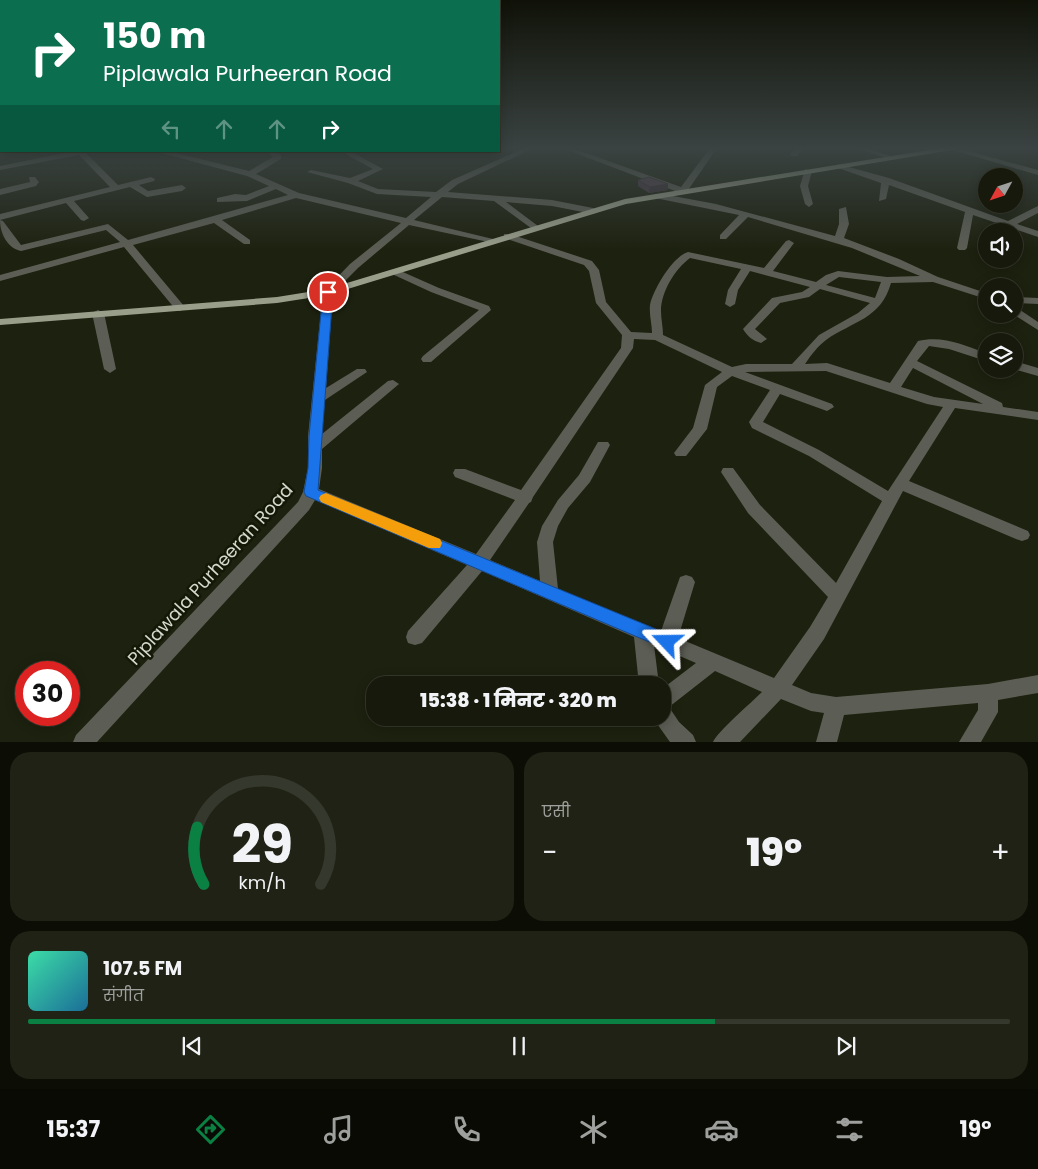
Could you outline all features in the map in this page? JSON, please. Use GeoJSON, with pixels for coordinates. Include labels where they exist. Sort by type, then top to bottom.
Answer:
{"type":"FeatureCollection","features":[{"type":"Feature","properties":{"kind":"main road"},"geometry":{"type":"LineString","coordinates":[[0,322],[277,300],[328,292],[490,241],[594,211],[658,196],[735,183]]}},
{"type":"Feature","properties":{"kind":"street"},"geometry":{"type":"LineString","coordinates":[[0,192],[34,183]]}},
{"type":"Feature","properties":{"kind":"street"},"geometry":{"type":"LineString","coordinates":[[111,183],[116,188]]}},
{"type":"Feature","properties":{"kind":"street"},"geometry":{"type":"LineString","coordinates":[[0,217],[137,183]]}},
{"type":"Feature","properties":{"kind":"street"},"geometry":{"type":"LineString","coordinates":[[269,183],[296,195],[490,241]]}},
{"type":"Feature","properties":{"kind":"street"},"geometry":{"type":"LineString","coordinates":[[355,183],[377,191],[552,203],[594,211]]}},
{"type":"Feature","properties":{"kind":"street"},"geometry":{"type":"LineString","coordinates":[[328,292],[354,266],[453,183]]}},
{"type":"Feature","properties":{"kind":"street"},"geometry":{"type":"LineString","coordinates":[[662,183],[683,191],[689,183]]}},
{"type":"Feature","properties":{"kind":"street"},"geometry":{"type":"LineString","coordinates":[[805,183],[804,186],[810,204]]}},
{"type":"Feature","properties":{"kind":"street"},"geometry":{"type":"LineString","coordinates":[[882,199],[885,183]]}},
{"type":"Feature","properties":{"kind":"street"},"geometry":{"type":"LineString","coordinates":[[893,183],[1006,223]]}},
{"type":"Feature","properties":{"kind":"street"},"geometry":{"type":"LineString","coordinates":[[132,184],[148,194],[182,188]]}},
{"type":"Feature","properties":{"kind":"street"},"geometry":{"type":"LineString","coordinates":[[220,200],[235,197],[247,198],[276,186]]}},
{"type":"Feature","properties":{"kind":"street"},"geometry":{"type":"LineString","coordinates":[[0,278],[216,220],[296,195]]}},
{"type":"Feature","properties":{"kind":"street"},"geometry":{"type":"LineString","coordinates":[[658,196],[712,204],[839,239],[884,254],[934,279],[978,293]]}},
{"type":"Feature","properties":{"kind":"street"},"geometry":{"type":"LineString","coordinates":[[497,199],[535,228]]}},
{"type":"Feature","properties":{"kind":"street"},"geometry":{"type":"LineString","coordinates":[[68,200],[84,218]]}},
{"type":"Feature","properties":{"kind":"street"},"geometry":{"type":"LineString","coordinates":[[839,239],[844,224],[842,209]]}},
{"type":"Feature","properties":{"kind":"street"},"geometry":{"type":"LineString","coordinates":[[1011,223],[1038,209]]}},
{"type":"Feature","properties":{"kind":"street"},"geometry":{"type":"LineString","coordinates":[[962,248],[970,210]]}},
{"type":"Feature","properties":{"kind":"street"},"geometry":{"type":"LineString","coordinates":[[722,237],[746,214]]}},
{"type":"Feature","properties":{"kind":"street"},"geometry":{"type":"LineString","coordinates":[[216,220],[247,242]]}},
{"type":"Feature","properties":{"kind":"street"},"geometry":{"type":"LineString","coordinates":[[0,223],[16,247],[22,248],[105,227],[127,244],[180,308]]}},
{"type":"Feature","properties":{"kind":"street"},"geometry":{"type":"LineString","coordinates":[[1023,229],[1038,234]]}},
{"type":"Feature","properties":{"kind":"street"},"geometry":{"type":"LineString","coordinates":[[415,637],[480,562],[526,498],[627,348],[628,335],[601,303],[594,270],[588,264],[507,236]]}},
{"type":"Feature","properties":{"kind":"street"},"geometry":{"type":"LineString","coordinates":[[767,272],[789,242]]}},
{"type":"Feature","properties":{"kind":"street"},"geometry":{"type":"LineString","coordinates":[[657,337],[656,304],[668,278],[684,257],[695,256],[767,272],[878,302]]}},
{"type":"Feature","properties":{"kind":"street"},"geometry":{"type":"LineString","coordinates":[[730,304],[733,290],[747,268]]}},
{"type":"Feature","properties":{"kind":"street"},"geometry":{"type":"LineString","coordinates":[[396,272],[435,290],[485,308],[427,360]]}},
{"type":"Feature","properties":{"kind":"street"},"geometry":{"type":"LineString","coordinates":[[761,339],[751,333],[749,329],[771,304],[784,298],[805,295],[830,276],[838,274],[887,280],[934,279]]}},
{"type":"Feature","properties":{"kind":"street"},"geometry":{"type":"LineString","coordinates":[[797,366],[812,347],[823,337],[866,315],[882,296],[887,280]]}},
{"type":"Feature","properties":{"kind":"street","name":"Piplawala Purheeran Road"},"geometry":{"type":"LineString","coordinates":[[83,742],[304,506],[311,492],[328,292]]}},
{"type":"Feature","properties":{"kind":"street"},"geometry":{"type":"LineString","coordinates":[[1023,300],[1038,301]]}},
{"type":"Feature","properties":{"kind":"street"},"geometry":{"type":"LineString","coordinates":[[98,313],[110,369]]}},
{"type":"Feature","properties":{"kind":"street"},"geometry":{"type":"LineString","coordinates":[[1023,316],[1038,327]]}},
{"type":"Feature","properties":{"kind":"street"},"geometry":{"type":"LineString","coordinates":[[628,335],[657,337],[731,371],[826,407]]}},
{"type":"Feature","properties":{"kind":"street"},"geometry":{"type":"LineString","coordinates":[[893,389],[922,344],[927,342],[940,343],[978,355]]}},
{"type":"Feature","properties":{"kind":"street"},"geometry":{"type":"LineString","coordinates":[[910,362],[1006,411]]}},
{"type":"Feature","properties":{"kind":"street"},"geometry":{"type":"LineString","coordinates":[[681,453],[700,429],[711,385],[731,371],[746,368],[826,367],[844,371],[893,389],[951,404],[1038,416]]}},
{"type":"Feature","properties":{"kind":"street"},"geometry":{"type":"LineString","coordinates":[[1023,368],[1038,372]]}},
{"type":"Feature","properties":{"kind":"street"},"geometry":{"type":"LineString","coordinates":[[319,398],[361,372]]}},
{"type":"Feature","properties":{"kind":"street"},"geometry":{"type":"LineString","coordinates":[[315,447],[394,384]]}},
{"type":"Feature","properties":{"kind":"street"},"geometry":{"type":"LineString","coordinates":[[777,389],[756,422],[757,425],[814,453],[890,499]]}},
{"type":"Feature","properties":{"kind":"street"},"geometry":{"type":"LineString","coordinates":[[723,742],[737,732],[778,689],[816,633],[890,499],[951,404]]}},
{"type":"Feature","properties":{"kind":"street"},"geometry":{"type":"LineString","coordinates":[[550,592],[545,542],[550,526],[563,504],[585,478],[603,445]]}},
{"type":"Feature","properties":{"kind":"street"},"geometry":{"type":"LineString","coordinates":[[728,472],[754,510],[838,596]]}},
{"type":"Feature","properties":{"kind":"street"},"geometry":{"type":"LineString","coordinates":[[460,473],[526,498]]}},
{"type":"Feature","properties":{"kind":"street"},"geometry":{"type":"LineString","coordinates":[[900,483],[1022,535]]}},
{"type":"Feature","properties":{"kind":"street"},"geometry":{"type":"LineString","coordinates":[[311,492],[811,702],[836,706],[988,692],[1038,684]]}},
{"type":"Feature","properties":{"kind":"street"},"geometry":{"type":"LineString","coordinates":[[667,642],[686,582]]}},
{"type":"Feature","properties":{"kind":"street"},"geometry":{"type":"LineString","coordinates":[[643,631],[648,676]]}},
{"type":"Feature","properties":{"kind":"street"},"geometry":{"type":"LineString","coordinates":[[671,694],[712,661]]}},
{"type":"Feature","properties":{"kind":"street"},"geometry":{"type":"LineString","coordinates":[[969,742],[988,712],[990,702],[988,692]]}},
{"type":"Feature","properties":{"kind":"street"},"geometry":{"type":"LineString","coordinates":[[826,742],[836,706]]}},
{"type":"Feature","properties":{"kind":"street"},"geometry":{"type":"LineString","coordinates":[[670,726],[686,742]]}},
{"type":"Feature","properties":{"kind":"building"},"geometry":{"type":"Polygon","coordinates":[[[643,183],[668,184],[650,187],[643,183]]]}},
{"type":"Feature","properties":{"kind":"slow traffic"},"geometry":{"type":"LineString","coordinates":[[326,498],[434,543]]}},
{"type":"Feature","properties":{"kind":"route"},"geometry":{"type":"LineString","coordinates":[[328,292],[326,331],[315,436],[315,468],[311,492],[667,642]]}}]}
